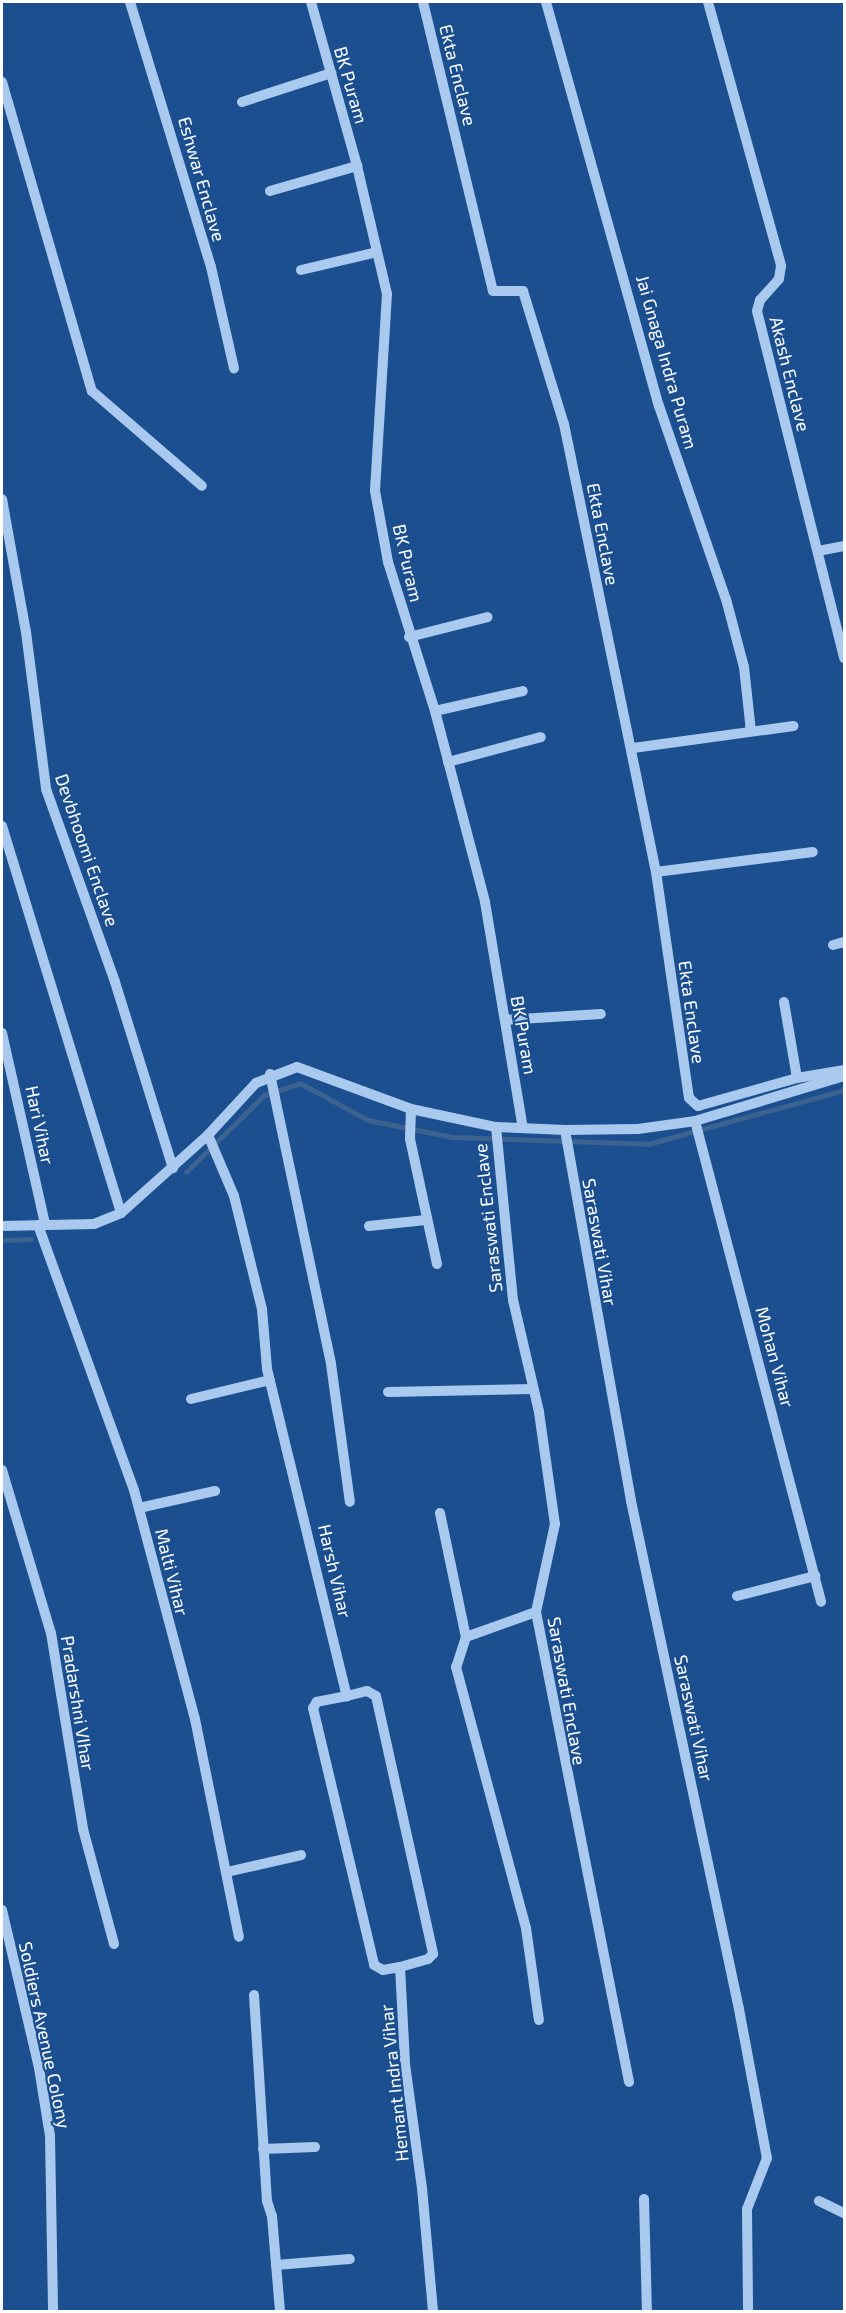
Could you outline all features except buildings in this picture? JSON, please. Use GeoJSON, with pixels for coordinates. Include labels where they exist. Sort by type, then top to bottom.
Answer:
{"type":"FeatureCollection","features":[{"type":"Feature","properties":{"kind":"street","name":"Eshwar Enclave"},"geometry":{"type":"LineString","coordinates":[[130,2],[211,267],[234,368]]}},
{"type":"Feature","properties":{"kind":"street","name":"BK Puram"},"geometry":{"type":"LineString","coordinates":[[311,2],[357,166],[387,294],[375,491],[388,562],[409,637],[435,711],[485,902],[523,1128]]}},
{"type":"Feature","properties":{"kind":"street","name":"Ekta Enclave"},"geometry":{"type":"LineString","coordinates":[[423,2],[493,291],[524,291],[561,414],[633,748],[656,872],[678,1044],[689,1098],[698,1106],[797,1078]]}},
{"type":"Feature","properties":{"kind":"street","name":"Jai Gnaga Indra Puram"},"geometry":{"type":"LineString","coordinates":[[546,2],[659,406],[726,599],[744,668],[751,732]]}},
{"type":"Feature","properties":{"kind":"street","name":"Akash Enclave"},"geometry":{"type":"LineString","coordinates":[[708,2],[781,266],[779,279],[760,300],[757,311],[844,658]]}},
{"type":"Feature","properties":{"kind":"street"},"geometry":{"type":"LineString","coordinates":[[242,102],[331,73]]}},
{"type":"Feature","properties":{"kind":"street"},"geometry":{"type":"LineString","coordinates":[[2,82],[92,391],[202,486]]}},
{"type":"Feature","properties":{"kind":"street"},"geometry":{"type":"LineString","coordinates":[[270,190],[357,166]]}},
{"type":"Feature","properties":{"kind":"street"},"geometry":{"type":"LineString","coordinates":[[301,270],[377,252]]}},
{"type":"Feature","properties":{"kind":"street","name":"Devbhoomi Enclave"},"geometry":{"type":"LineString","coordinates":[[2,500],[26,632],[46,789],[115,982],[146,1089],[173,1168]]}},
{"type":"Feature","properties":{"kind":"street"},"geometry":{"type":"LineString","coordinates":[[818,551],[844,546]]}},
{"type":"Feature","properties":{"kind":"street"},"geometry":{"type":"LineString","coordinates":[[409,637],[488,617]]}},
{"type":"Feature","properties":{"kind":"street"},"geometry":{"type":"LineString","coordinates":[[435,711],[523,691]]}},
{"type":"Feature","properties":{"kind":"street"},"geometry":{"type":"LineString","coordinates":[[633,748],[794,726]]}},
{"type":"Feature","properties":{"kind":"street"},"geometry":{"type":"LineString","coordinates":[[448,762],[541,737]]}},
{"type":"Feature","properties":{"kind":"street"},"geometry":{"type":"LineString","coordinates":[[2,826],[121,1213]]}},
{"type":"Feature","properties":{"kind":"street"},"geometry":{"type":"LineString","coordinates":[[656,872],[813,852]]}},
{"type":"Feature","properties":{"kind":"street"},"geometry":{"type":"LineString","coordinates":[[784,1002],[797,1078],[844,1070]]}},
{"type":"Feature","properties":{"kind":"street"},"geometry":{"type":"LineString","coordinates":[[505,1020],[601,1014]]}},
{"type":"Feature","properties":{"kind":"street","name":"Hari Vihar"},"geometry":{"type":"LineString","coordinates":[[2,1033],[41,1224]]}},
{"type":"Feature","properties":{"kind":"street"},"geometry":{"type":"LineString","coordinates":[[2,1226],[94,1224],[121,1213],[209,1138],[256,1083],[270,1074],[297,1067],[410,1115],[496,1131],[523,1128],[565,1133],[638,1130],[696,1124],[844,1077]]}},
{"type":"Feature","properties":{"kind":"street"},"geometry":{"type":"LineString","coordinates":[[270,1074],[331,1364],[350,1502]]}},
{"type":"Feature","properties":{"kind":"street"},"geometry":{"type":"LineString","coordinates":[[410,1115],[410,1139],[437,1264]]}},
{"type":"Feature","properties":{"kind":"street","name":"Mohan Vihar"},"geometry":{"type":"LineString","coordinates":[[696,1124],[821,1602]]}},
{"type":"Feature","properties":{"kind":"street","name":"Saraswati Enclave"},"geometry":{"type":"LineString","coordinates":[[496,1131],[513,1300],[532,1389],[555,1524],[536,1612],[629,2082]]}},
{"type":"Feature","properties":{"kind":"street","name":"Saraswati Vihar"},"geometry":{"type":"LineString","coordinates":[[565,1133],[632,1501],[740,2009],[767,2158],[747,2209],[748,2312]]}},
{"type":"Feature","properties":{"kind":"street","name":"Harsh Vihar"},"geometry":{"type":"LineString","coordinates":[[209,1138],[219,1156],[234,1196],[262,1309],[270,1380],[347,1696]]}},
{"type":"Feature","properties":{"kind":"street"},"geometry":{"type":"LineString","coordinates":[[369,1226],[426,1220]]}},
{"type":"Feature","properties":{"kind":"street","name":"Malti Vihar"},"geometry":{"type":"LineString","coordinates":[[41,1224],[50,1266],[97,1382],[139,1508],[195,1719],[239,1937]]}},
{"type":"Feature","properties":{"kind":"street"},"geometry":{"type":"LineString","coordinates":[[191,1399],[270,1380]]}},
{"type":"Feature","properties":{"kind":"street"},"geometry":{"type":"LineString","coordinates":[[388,1392],[532,1389]]}},
{"type":"Feature","properties":{"kind":"street","name":"Pradarshni VIhar"},"geometry":{"type":"LineString","coordinates":[[2,1470],[51,1633],[83,1829],[114,1944]]}},
{"type":"Feature","properties":{"kind":"street"},"geometry":{"type":"LineString","coordinates":[[139,1508],[215,1491]]}},
{"type":"Feature","properties":{"kind":"street"},"geometry":{"type":"LineString","coordinates":[[440,1513],[466,1637],[456,1667],[526,1928],[539,2020]]}},
{"type":"Feature","properties":{"kind":"street"},"geometry":{"type":"LineString","coordinates":[[737,1596],[815,1576]]}},
{"type":"Feature","properties":{"kind":"street"},"geometry":{"type":"LineString","coordinates":[[466,1637],[536,1612]]}},
{"type":"Feature","properties":{"kind":"street"},"geometry":{"type":"LineString","coordinates":[[367,1691],[376,1696],[433,1954],[428,1959],[399,1967],[383,1970],[374,1965],[313,1708],[316,1702],[367,1691]]}},
{"type":"Feature","properties":{"kind":"street"},"geometry":{"type":"LineString","coordinates":[[227,1872],[301,1855]]}},
{"type":"Feature","properties":{"kind":"street","name":"Soldiers Avenue Colony"},"geometry":{"type":"LineString","coordinates":[[2,1910],[39,2068],[50,2136],[53,2312]]}},
{"type":"Feature","properties":{"kind":"street","name":"Hemant Indra Vihar"},"geometry":{"type":"LineString","coordinates":[[399,1967],[405,2064],[423,2188],[433,2312]]}},
{"type":"Feature","properties":{"kind":"street"},"geometry":{"type":"LineString","coordinates":[[254,1995],[263,2149],[280,2312]]}},
{"type":"Feature","properties":{"kind":"street"},"geometry":{"type":"LineString","coordinates":[[263,2149],[315,2147]]}},
{"type":"Feature","properties":{"kind":"street"},"geometry":{"type":"LineString","coordinates":[[644,2199],[647,2312]]}},
{"type":"Feature","properties":{"kind":"street"},"geometry":{"type":"LineString","coordinates":[[819,2201],[844,2213]]}},
{"type":"Feature","properties":{"kind":"street"},"geometry":{"type":"LineString","coordinates":[[276,2265],[350,2259]]}},
{"type":"Feature","properties":{"kind":"waterway"},"geometry":{"type":"LineString","coordinates":[[186,1172],[264,1095],[300,1083],[368,1120],[452,1137],[648,1144],[844,1090]]}},
{"type":"Feature","properties":{"kind":"waterway"},"geometry":{"type":"LineString","coordinates":[[2,1240],[31,1239]]}}]}
